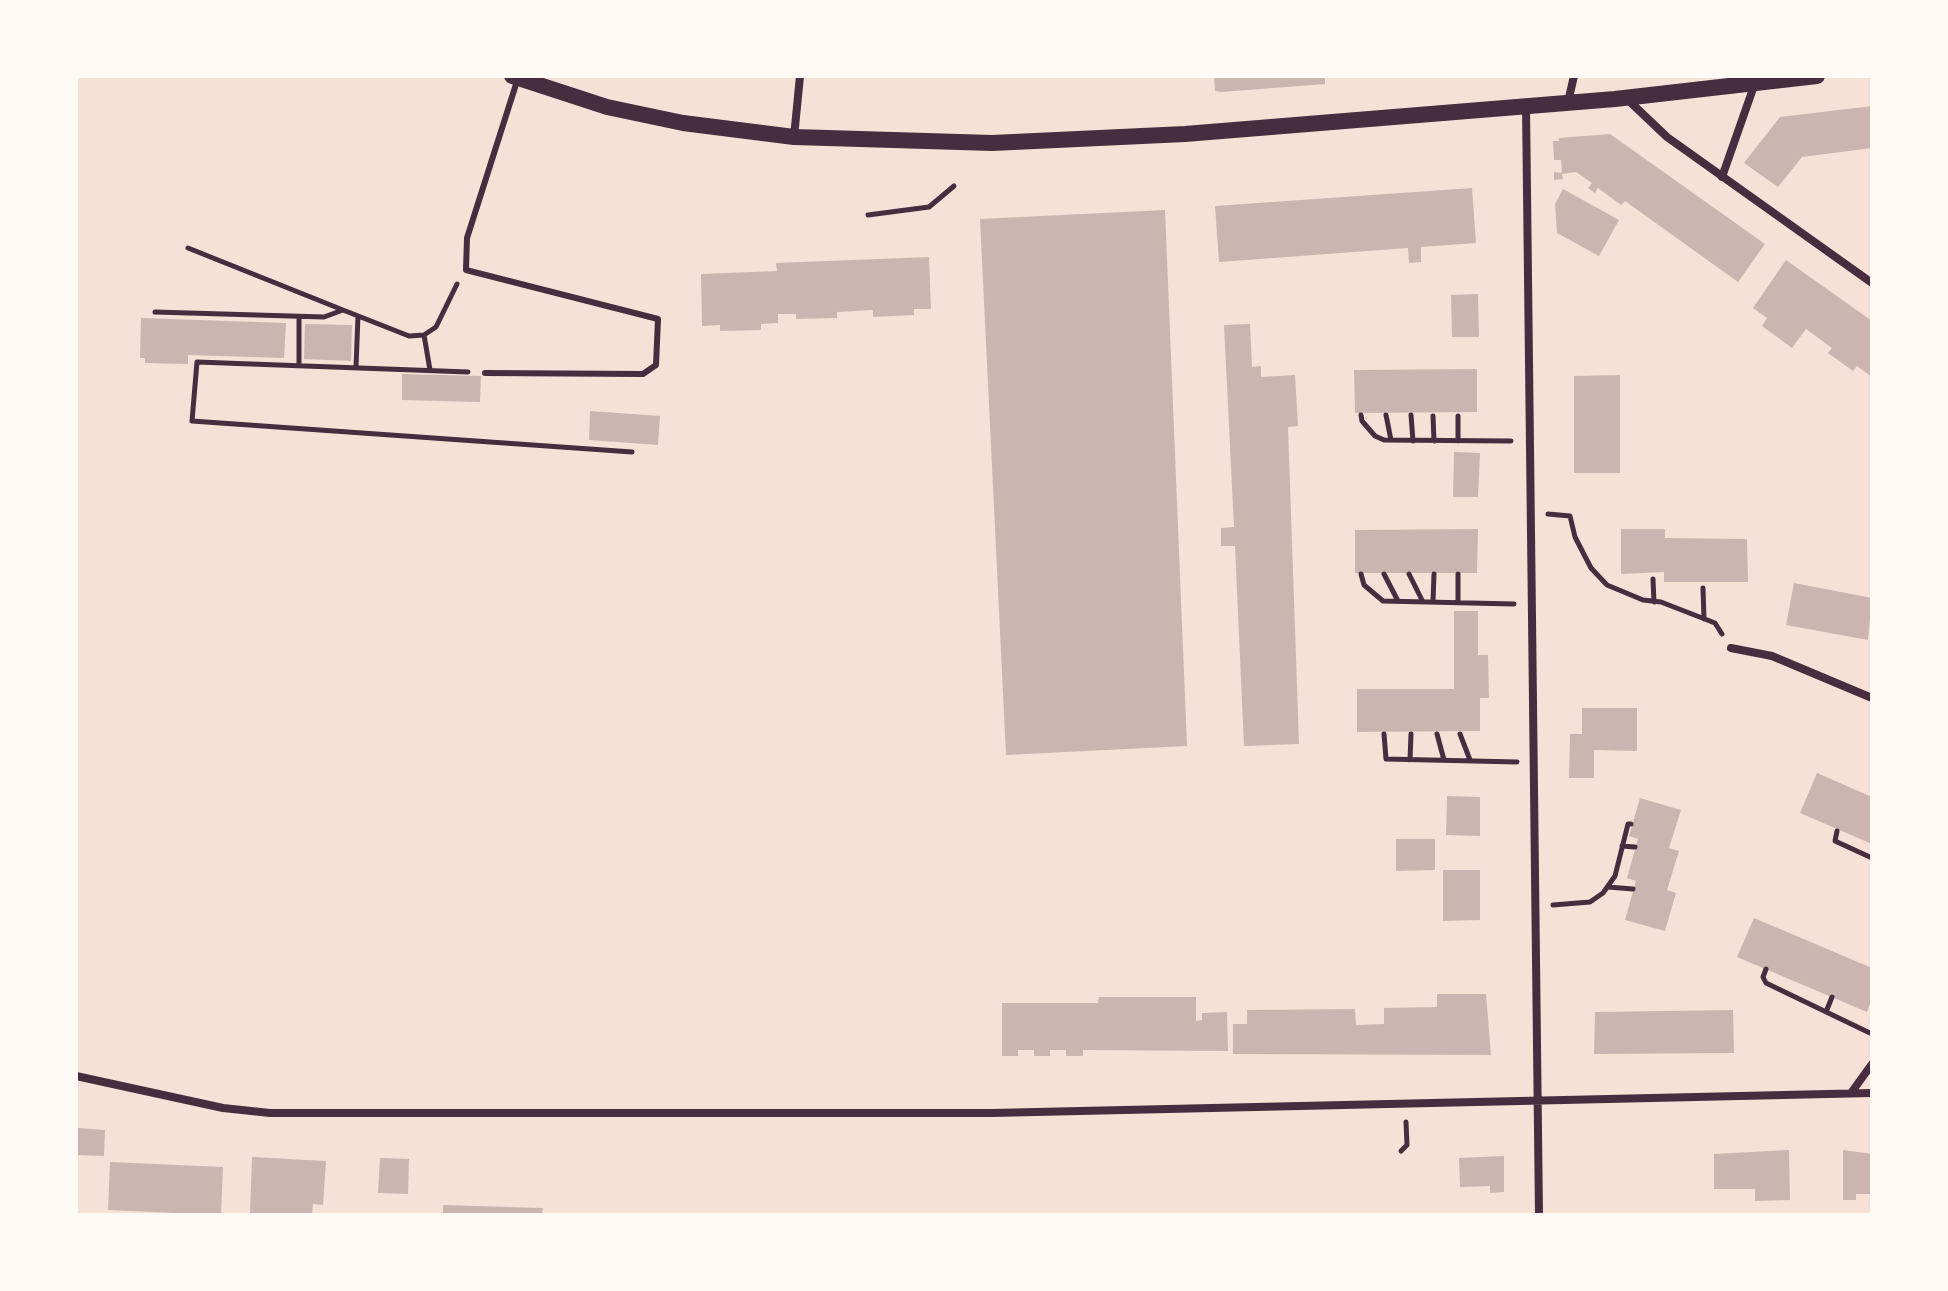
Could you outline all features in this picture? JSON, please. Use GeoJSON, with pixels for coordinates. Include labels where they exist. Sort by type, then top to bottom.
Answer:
{"type":"FeatureCollection","features":[{"type":"Feature","properties":{"kind":"main road"},"geometry":{"type":"LineString","coordinates":[[515,77],[607,107],[683,123],[794,137],[992,143],[1185,134],[1626,98],[1817,76]]}},
{"type":"Feature","properties":{"kind":"street"},"geometry":{"type":"LineString","coordinates":[[794,137],[800,76]]}},
{"type":"Feature","properties":{"kind":"street"},"geometry":{"type":"LineString","coordinates":[[1568,102],[1574,76]]}},
{"type":"Feature","properties":{"kind":"street"},"geometry":{"type":"LineString","coordinates":[[1722,177],[1755,82]]}},
{"type":"Feature","properties":{"kind":"street"},"geometry":{"type":"LineString","coordinates":[[1626,98],[1667,137],[1872,283]]}},
{"type":"Feature","properties":{"kind":"street"},"geometry":{"type":"LineString","coordinates":[[1526,106],[1539,1215]]}},
{"type":"Feature","properties":{"kind":"street"},"geometry":{"type":"LineString","coordinates":[[1731,648],[1772,656],[1872,698]]}},
{"type":"Feature","properties":{"kind":"street"},"geometry":{"type":"LineString","coordinates":[[1851,1093],[1872,1064]]}},
{"type":"Feature","properties":{"kind":"street"},"geometry":{"type":"LineString","coordinates":[[76,1076],[194,1102],[270,1113],[992,1113],[1872,1093]]}},
{"type":"Feature","properties":{"kind":"lane"},"geometry":{"type":"LineString","coordinates":[[485,373],[643,374],[656,365],[658,319],[466,270],[467,238],[515,77]]}},
{"type":"Feature","properties":{"kind":"path"},"geometry":{"type":"LineString","coordinates":[[868,215],[929,207],[954,186]]}},
{"type":"Feature","properties":{"kind":"path"},"geometry":{"type":"LineString","coordinates":[[188,248],[409,336],[424,335],[443,317],[466,270]]}},
{"type":"Feature","properties":{"kind":"path"},"geometry":{"type":"LineString","coordinates":[[155,312],[324,317],[343,310]]}},
{"type":"Feature","properties":{"kind":"path"},"geometry":{"type":"LineString","coordinates":[[356,367],[358,316]]}},
{"type":"Feature","properties":{"kind":"path"},"geometry":{"type":"LineString","coordinates":[[299,317],[299,364]]}},
{"type":"Feature","properties":{"kind":"path"},"geometry":{"type":"LineString","coordinates":[[424,335],[430,370]]}},
{"type":"Feature","properties":{"kind":"path"},"geometry":{"type":"LineString","coordinates":[[485,373],[197,362],[192,421],[632,452]]}},
{"type":"Feature","properties":{"kind":"path"},"geometry":{"type":"LineString","coordinates":[[1361,415],[1362,421],[1375,436],[1391,440],[1498,441]]}},
{"type":"Feature","properties":{"kind":"path"},"geometry":{"type":"LineString","coordinates":[[1386,415],[1391,440]]}},
{"type":"Feature","properties":{"kind":"path"},"geometry":{"type":"LineString","coordinates":[[1411,415],[1413,441]]}},
{"type":"Feature","properties":{"kind":"path"},"geometry":{"type":"LineString","coordinates":[[1433,416],[1434,441]]}},
{"type":"Feature","properties":{"kind":"path"},"geometry":{"type":"LineString","coordinates":[[1458,416],[1458,441]]}},
{"type":"Feature","properties":{"kind":"path"},"geometry":{"type":"LineString","coordinates":[[1559,514],[1570,516],[1591,568],[1607,585],[1715,623],[1731,648]]}},
{"type":"Feature","properties":{"kind":"path"},"geometry":{"type":"LineString","coordinates":[[1361,574],[1364,585],[1383,601],[1501,603]]}},
{"type":"Feature","properties":{"kind":"path"},"geometry":{"type":"LineString","coordinates":[[1384,574],[1398,601]]}},
{"type":"Feature","properties":{"kind":"path"},"geometry":{"type":"LineString","coordinates":[[1409,574],[1423,602]]}},
{"type":"Feature","properties":{"kind":"path"},"geometry":{"type":"LineString","coordinates":[[1433,602],[1434,574]]}},
{"type":"Feature","properties":{"kind":"path"},"geometry":{"type":"LineString","coordinates":[[1458,574],[1458,602]]}},
{"type":"Feature","properties":{"kind":"path"},"geometry":{"type":"LineString","coordinates":[[1653,579],[1654,602]]}},
{"type":"Feature","properties":{"kind":"path"},"geometry":{"type":"LineString","coordinates":[[1703,588],[1704,619]]}},
{"type":"Feature","properties":{"kind":"path"},"geometry":{"type":"LineString","coordinates":[[1384,734],[1386,759],[1501,762]]}},
{"type":"Feature","properties":{"kind":"path"},"geometry":{"type":"LineString","coordinates":[[1410,760],[1411,734]]}},
{"type":"Feature","properties":{"kind":"path"},"geometry":{"type":"LineString","coordinates":[[1437,734],[1444,760]]}},
{"type":"Feature","properties":{"kind":"path"},"geometry":{"type":"LineString","coordinates":[[1460,734],[1471,761]]}},
{"type":"Feature","properties":{"kind":"path"},"geometry":{"type":"LineString","coordinates":[[1536,906],[1590,902],[1615,876],[1621,847],[1631,824]]}},
{"type":"Feature","properties":{"kind":"path"},"geometry":{"type":"LineString","coordinates":[[1837,831],[1835,841],[1872,858]]}},
{"type":"Feature","properties":{"kind":"path"},"geometry":{"type":"LineString","coordinates":[[1621,847],[1635,847]]}},
{"type":"Feature","properties":{"kind":"path"},"geometry":{"type":"LineString","coordinates":[[1607,887],[1633,889]]}},
{"type":"Feature","properties":{"kind":"path"},"geometry":{"type":"LineString","coordinates":[[1766,969],[1763,977],[1766,983],[1872,1034]]}},
{"type":"Feature","properties":{"kind":"path"},"geometry":{"type":"LineString","coordinates":[[1826,1012],[1832,997]]}},
{"type":"Feature","properties":{"kind":"path"},"geometry":{"type":"LineString","coordinates":[[1401,1151],[1407,1145],[1406,1102]]}},
{"type":"Feature","properties":{"kind":"building"},"geometry":{"type":"Polygon","coordinates":[[[1214,76],[1325,76],[1325,84],[1221,92],[1215,91],[1214,76]]]}},
{"type":"Feature","properties":{"kind":"building"},"geometry":{"type":"Polygon","coordinates":[[[1872,106],[1872,148],[1802,157],[1778,187],[1744,163],[1780,117],[1872,106]]]}},
{"type":"Feature","properties":{"kind":"building"},"geometry":{"type":"Polygon","coordinates":[[[1610,134],[1765,244],[1738,282],[1625,201],[1621,205],[1598,188],[1595,193],[1588,188],[1592,183],[1576,172],[1562,174],[1563,179],[1554,180],[1554,172],[1562,173],[1561,160],[1554,160],[1553,141],[1610,134]]]}},
{"type":"Feature","properties":{"kind":"building"},"geometry":{"type":"Polygon","coordinates":[[[1472,188],[1476,243],[1421,247],[1421,262],[1409,263],[1408,248],[1219,262],[1215,206],[1472,188]]]}},
{"type":"Feature","properties":{"kind":"building"},"geometry":{"type":"Polygon","coordinates":[[[1563,189],[1619,220],[1599,256],[1557,233],[1555,204],[1563,189]]]}},
{"type":"Feature","properties":{"kind":"building"},"geometry":{"type":"Polygon","coordinates":[[[1165,210],[1187,746],[1006,755],[980,219],[1165,210]]]}},
{"type":"Feature","properties":{"kind":"building"},"geometry":{"type":"Polygon","coordinates":[[[929,257],[931,309],[914,309],[914,315],[873,317],[873,310],[837,312],[837,318],[796,319],[796,314],[778,314],[778,323],[761,324],[761,330],[720,331],[720,325],[702,326],[701,274],[777,271],[776,263],[929,257]]]}},
{"type":"Feature","properties":{"kind":"building"},"geometry":{"type":"Polygon","coordinates":[[[1786,260],[1872,321],[1872,377],[1857,366],[1853,371],[1828,353],[1832,348],[1806,329],[1792,348],[1762,326],[1767,318],[1753,308],[1786,260]]]}},
{"type":"Feature","properties":{"kind":"building"},"geometry":{"type":"Polygon","coordinates":[[[1478,294],[1479,337],[1452,337],[1451,295],[1478,294]]]}},
{"type":"Feature","properties":{"kind":"building"},"geometry":{"type":"Polygon","coordinates":[[[141,318],[286,323],[284,358],[188,355],[188,364],[145,363],[145,358],[140,358],[141,318]]]}},
{"type":"Feature","properties":{"kind":"building"},"geometry":{"type":"Polygon","coordinates":[[[305,324],[352,325],[351,361],[304,359],[305,324]]]}},
{"type":"Feature","properties":{"kind":"building"},"geometry":{"type":"Polygon","coordinates":[[[1250,324],[1252,367],[1261,366],[1261,377],[1295,375],[1298,426],[1288,427],[1299,744],[1244,746],[1235,546],[1221,546],[1221,528],[1234,527],[1224,325],[1250,324]]]}},
{"type":"Feature","properties":{"kind":"building"},"geometry":{"type":"Polygon","coordinates":[[[1477,369],[1477,412],[1355,413],[1354,370],[1477,369]]]}},
{"type":"Feature","properties":{"kind":"building"},"geometry":{"type":"Polygon","coordinates":[[[402,374],[481,376],[480,402],[402,400],[402,374]]]}},
{"type":"Feature","properties":{"kind":"building"},"geometry":{"type":"Polygon","coordinates":[[[1620,375],[1620,473],[1574,473],[1574,376],[1620,375]]]}},
{"type":"Feature","properties":{"kind":"building"},"geometry":{"type":"Polygon","coordinates":[[[590,411],[660,416],[658,445],[589,440],[590,411]]]}},
{"type":"Feature","properties":{"kind":"building"},"geometry":{"type":"Polygon","coordinates":[[[1454,452],[1480,453],[1478,497],[1453,497],[1454,452]]]}},
{"type":"Feature","properties":{"kind":"building"},"geometry":{"type":"Polygon","coordinates":[[[1478,529],[1477,573],[1355,573],[1355,530],[1478,529]]]}},
{"type":"Feature","properties":{"kind":"building"},"geometry":{"type":"Polygon","coordinates":[[[1621,529],[1665,529],[1665,538],[1747,539],[1748,582],[1664,582],[1664,572],[1621,574],[1621,529]]]}},
{"type":"Feature","properties":{"kind":"building"},"geometry":{"type":"Polygon","coordinates":[[[1794,583],[1872,598],[1868,640],[1786,625],[1794,583]]]}},
{"type":"Feature","properties":{"kind":"building"},"geometry":{"type":"Polygon","coordinates":[[[1454,611],[1478,611],[1478,655],[1488,655],[1489,698],[1480,698],[1480,731],[1357,732],[1357,689],[1454,689],[1454,611]]]}},
{"type":"Feature","properties":{"kind":"building"},"geometry":{"type":"Polygon","coordinates":[[[1582,708],[1637,708],[1637,751],[1594,750],[1594,778],[1569,778],[1570,734],[1582,734],[1582,708]]]}},
{"type":"Feature","properties":{"kind":"building"},"geometry":{"type":"Polygon","coordinates":[[[1817,773],[1872,797],[1872,844],[1800,813],[1817,773]]]}},
{"type":"Feature","properties":{"kind":"building"},"geometry":{"type":"Polygon","coordinates":[[[1447,796],[1480,797],[1480,836],[1446,835],[1447,796]]]}},
{"type":"Feature","properties":{"kind":"building"},"geometry":{"type":"Polygon","coordinates":[[[1640,798],[1681,810],[1669,848],[1679,851],[1667,890],[1676,893],[1665,931],[1625,920],[1636,881],[1627,878],[1638,839],[1629,836],[1640,798]]]}},
{"type":"Feature","properties":{"kind":"building"},"geometry":{"type":"Polygon","coordinates":[[[1396,839],[1435,839],[1435,870],[1396,871],[1396,839]]]}},
{"type":"Feature","properties":{"kind":"building"},"geometry":{"type":"Polygon","coordinates":[[[1443,870],[1480,870],[1480,920],[1443,921],[1443,870]]]}},
{"type":"Feature","properties":{"kind":"building"},"geometry":{"type":"Polygon","coordinates":[[[1754,918],[1872,968],[1872,999],[1867,1012],[1737,957],[1754,918]]]}},
{"type":"Feature","properties":{"kind":"building"},"geometry":{"type":"Polygon","coordinates":[[[1437,994],[1486,994],[1491,1055],[1233,1054],[1233,1024],[1247,1024],[1247,1010],[1355,1009],[1356,1025],[1384,1024],[1384,1008],[1437,1007],[1437,994]]]}},
{"type":"Feature","properties":{"kind":"building"},"geometry":{"type":"Polygon","coordinates":[[[1099,997],[1196,997],[1196,1021],[1202,1020],[1202,1013],[1227,1012],[1228,1051],[1083,1050],[1083,1056],[1066,1056],[1066,1050],[1050,1050],[1050,1056],[1034,1056],[1034,1050],[1018,1050],[1018,1056],[1002,1056],[1002,1003],[1098,1003],[1099,997]]]}},
{"type":"Feature","properties":{"kind":"building"},"geometry":{"type":"Polygon","coordinates":[[[1733,1010],[1734,1053],[1594,1054],[1595,1012],[1733,1010]]]}},
{"type":"Feature","properties":{"kind":"building"},"geometry":{"type":"Polygon","coordinates":[[[78,1128],[105,1130],[104,1156],[76,1155],[78,1128]]]}},
{"type":"Feature","properties":{"kind":"building"},"geometry":{"type":"Polygon","coordinates":[[[1789,1150],[1790,1200],[1755,1201],[1755,1189],[1714,1189],[1714,1154],[1789,1150]]]}},
{"type":"Feature","properties":{"kind":"building"},"geometry":{"type":"Polygon","coordinates":[[[1843,1150],[1872,1154],[1872,1194],[1856,1194],[1856,1200],[1843,1200],[1843,1150]]]}},
{"type":"Feature","properties":{"kind":"building"},"geometry":{"type":"Polygon","coordinates":[[[1504,1156],[1504,1192],[1490,1193],[1490,1186],[1460,1187],[1459,1158],[1504,1156]]]}},
{"type":"Feature","properties":{"kind":"building"},"geometry":{"type":"Polygon","coordinates":[[[252,1157],[326,1161],[323,1205],[313,1204],[312,1215],[250,1214],[252,1157]]]}},
{"type":"Feature","properties":{"kind":"building"},"geometry":{"type":"Polygon","coordinates":[[[380,1158],[409,1159],[408,1194],[378,1193],[380,1158]]]}},
{"type":"Feature","properties":{"kind":"building"},"geometry":{"type":"Polygon","coordinates":[[[110,1162],[223,1167],[221,1215],[108,1210],[110,1162]]]}},
{"type":"Feature","properties":{"kind":"building"},"geometry":{"type":"Polygon","coordinates":[[[443,1205],[543,1208],[542,1215],[443,1215],[443,1205]]]}}]}
